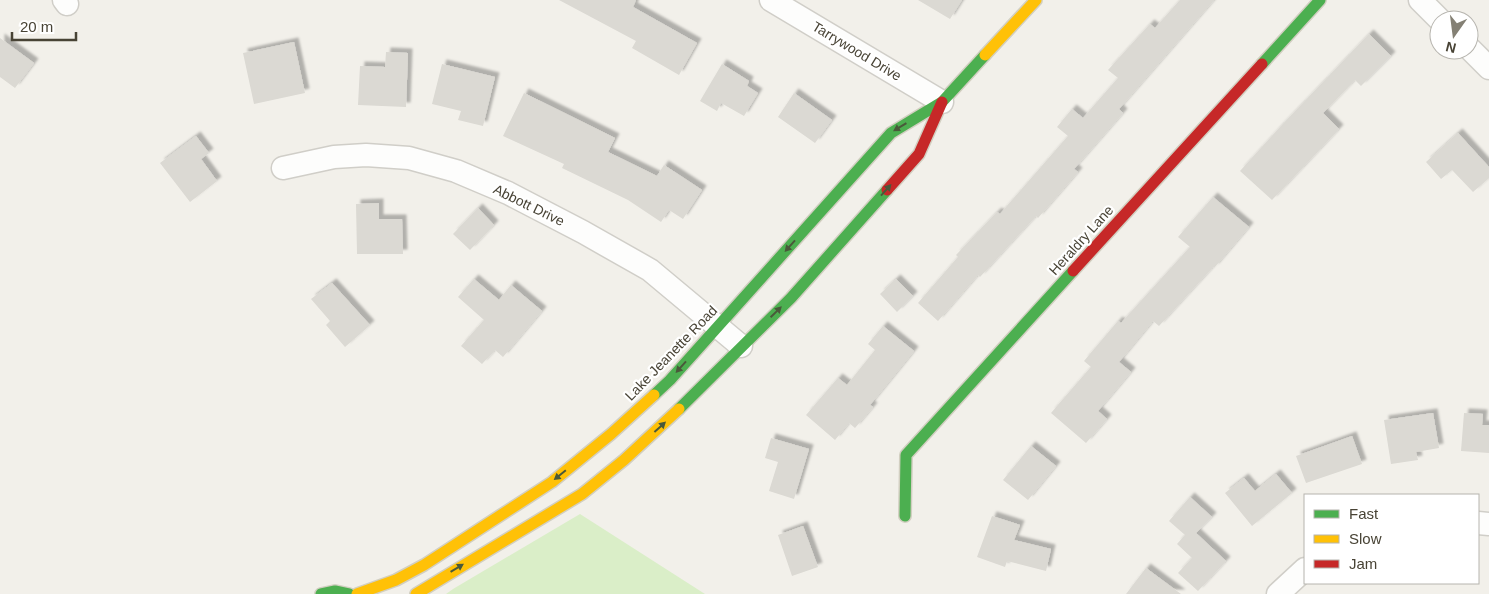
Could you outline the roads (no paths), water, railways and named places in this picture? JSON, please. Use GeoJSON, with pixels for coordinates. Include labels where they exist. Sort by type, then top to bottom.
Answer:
{"type":"FeatureCollection","features":[{"type":"Feature","properties":{"kind":"street","name":"Tarrywood Drive"},"geometry":{"type":"LineString","coordinates":[[771,0],[942,102]]}},
{"type":"Feature","properties":{"kind":"street","name":"Lake Jeanette Road"},"geometry":{"type":"LineString","coordinates":[[357,594],[396,580],[424,564],[552,482],[611,434],[667,382],[891,133],[942,102],[1036,0]]}},
{"type":"Feature","properties":{"kind":"street","name":"Heraldry Lane"},"geometry":{"type":"LineString","coordinates":[[905,516],[906,455],[1320,0]]}},
{"type":"Feature","properties":{"kind":"street"},"geometry":{"type":"LineString","coordinates":[[1420,0],[1430,10]]}},
{"type":"Feature","properties":{"kind":"street"},"geometry":{"type":"LineString","coordinates":[[1479,58],[1489,68]]}},
{"type":"Feature","properties":{"kind":"street","name":"Lake Jeanette Road"},"geometry":{"type":"LineString","coordinates":[[416,594],[582,494],[671,418],[790,298],[918,154],[942,102]]}},
{"type":"Feature","properties":{"kind":"street","name":"Abbott Drive"},"geometry":{"type":"LineString","coordinates":[[283,168],[334,157],[366,155],[409,158],[456,171],[508,193],[650,270],[741,346]]}},
{"type":"Feature","properties":{"kind":"street"},"geometry":{"type":"LineString","coordinates":[[1278,594],[1304,570]]}},
{"type":"Feature","properties":{"kind":"street"},"geometry":{"type":"LineString","coordinates":[[320,594],[340,591],[349,594]]}}]}
